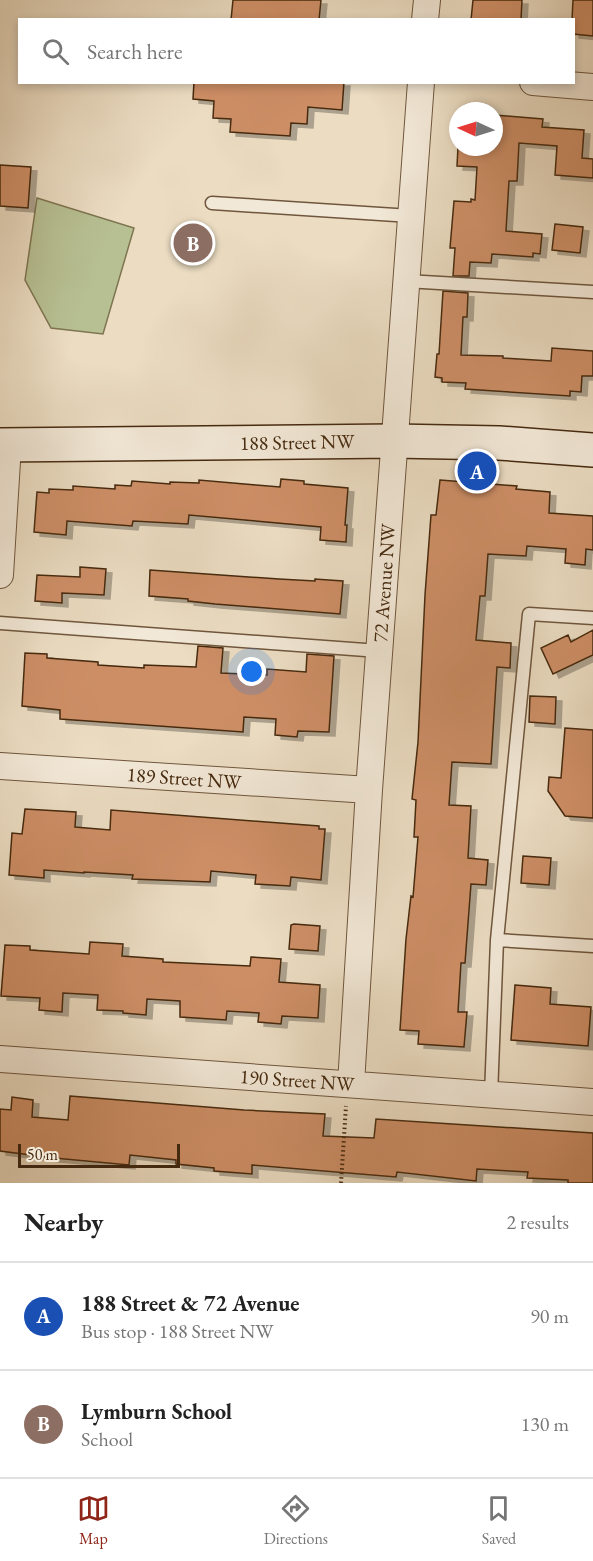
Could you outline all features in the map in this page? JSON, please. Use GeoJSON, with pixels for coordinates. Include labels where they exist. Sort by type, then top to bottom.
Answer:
{"type":"FeatureCollection","features":[{"type":"Feature","properties":{"kind":"street"},"geometry":{"type":"LineString","coordinates":[[425,18],[427,0]]}},
{"type":"Feature","properties":{"kind":"street","name":"72 Avenue NW"},"geometry":{"type":"LineString","coordinates":[[350,1084],[369,790],[421,84]]}},
{"type":"Feature","properties":{"kind":"street"},"geometry":{"type":"LineString","coordinates":[[557,84],[593,87]]}},
{"type":"Feature","properties":{"kind":"street","name":"188 Street NW"},"geometry":{"type":"LineString","coordinates":[[4,445],[394,441],[500,443],[593,450]]}},
{"type":"Feature","properties":{"kind":"street"},"geometry":{"type":"LineString","coordinates":[[0,575],[4,445]]}},
{"type":"Feature","properties":{"kind":"street","name":"189 Street NW"},"geometry":{"type":"LineString","coordinates":[[0,766],[369,790]]}},
{"type":"Feature","properties":{"kind":"street","name":"190 Street NW"},"geometry":{"type":"LineString","coordinates":[[0,1059],[593,1102]]}},
{"type":"Feature","properties":{"kind":"lane"},"geometry":{"type":"LineString","coordinates":[[212,203],[411,216]]}},
{"type":"Feature","properties":{"kind":"lane"},"geometry":{"type":"LineString","coordinates":[[406,280],[593,292]]}},
{"type":"Feature","properties":{"kind":"lane"},"geometry":{"type":"LineString","coordinates":[[491,1095],[497,940],[529,614],[593,618]]}},
{"type":"Feature","properties":{"kind":"lane"},"geometry":{"type":"LineString","coordinates":[[0,623],[379,651]]}},
{"type":"Feature","properties":{"kind":"lane"},"geometry":{"type":"LineString","coordinates":[[497,940],[593,946]]}},
{"type":"Feature","properties":{"kind":"path"},"geometry":{"type":"LineString","coordinates":[[341,1183],[350,1084]]}},
{"type":"Feature","properties":{"kind":"green space"},"geometry":{"type":"Polygon","coordinates":[[[37,198],[134,228],[103,334],[51,328],[25,280],[37,198]]]}},
{"type":"Feature","properties":{"kind":"building"},"geometry":{"type":"Polygon","coordinates":[[[233,0],[321,0],[319,18],[231,18],[233,0]]]}},
{"type":"Feature","properties":{"kind":"building"},"geometry":{"type":"Polygon","coordinates":[[[473,0],[522,0],[521,18],[471,18],[473,0]]]}},
{"type":"Feature","properties":{"kind":"building"},"geometry":{"type":"Polygon","coordinates":[[[573,0],[593,0],[593,36],[575,34],[575,18],[572,18],[573,0]]]}},
{"type":"Feature","properties":{"kind":"building"},"geometry":{"type":"Polygon","coordinates":[[[194,84],[344,84],[342,110],[308,107],[307,124],[291,123],[290,136],[230,132],[231,119],[213,118],[214,101],[193,99],[194,84]]]}},
{"type":"Feature","properties":{"kind":"building"},"geometry":{"type":"Polygon","coordinates":[[[503,116],[543,119],[542,127],[584,130],[582,158],[593,159],[593,178],[555,175],[557,146],[519,143],[517,181],[509,181],[506,231],[542,234],[540,254],[533,253],[533,257],[492,254],[491,263],[470,262],[469,276],[453,276],[455,248],[450,248],[454,201],[471,202],[471,199],[475,200],[477,167],[457,166],[458,156],[503,156],[503,116]]]}},
{"type":"Feature","properties":{"kind":"building"},"geometry":{"type":"Polygon","coordinates":[[[0,165],[31,167],[28,208],[0,206],[0,165]]]}},
{"type":"Feature","properties":{"kind":"building"},"geometry":{"type":"Polygon","coordinates":[[[555,224],[583,227],[580,253],[552,250],[555,224]]]}},
{"type":"Feature","properties":{"kind":"building"},"geometry":{"type":"Polygon","coordinates":[[[443,291],[468,293],[467,317],[463,317],[461,355],[551,361],[552,348],[593,351],[593,376],[582,376],[581,392],[570,391],[570,396],[465,389],[466,383],[442,382],[442,378],[435,377],[437,354],[439,354],[443,291]]]}},
{"type":"Feature","properties":{"kind":"building"},"geometry":{"type":"Polygon","coordinates":[[[281,479],[304,481],[304,484],[348,488],[346,542],[320,540],[321,527],[189,515],[188,524],[133,521],[132,526],[67,521],[66,535],[34,532],[37,492],[49,493],[49,489],[73,490],[73,486],[115,489],[115,485],[131,486],[132,481],[170,484],[170,482],[199,483],[199,480],[280,487],[281,479]]]}},
{"type":"Feature","properties":{"kind":"building"},"geometry":{"type":"Polygon","coordinates":[[[440,480],[517,486],[516,489],[550,492],[549,513],[593,516],[593,550],[586,549],[585,565],[565,563],[566,549],[527,546],[526,556],[488,554],[485,596],[480,596],[476,640],[511,643],[510,668],[497,667],[491,764],[452,762],[449,805],[471,806],[468,858],[488,860],[486,885],[471,884],[465,963],[461,963],[458,1012],[467,1012],[464,1047],[418,1044],[419,1031],[400,1030],[406,939],[411,896],[413,897],[418,837],[414,837],[416,800],[412,799],[418,742],[425,595],[431,515],[436,515],[440,480]]]}},
{"type":"Feature","properties":{"kind":"building"},"geometry":{"type":"Polygon","coordinates":[[[80,567],[106,569],[104,595],[62,593],[62,603],[35,601],[37,575],[80,577],[80,567]]]}},
{"type":"Feature","properties":{"kind":"building"},"geometry":{"type":"Polygon","coordinates":[[[150,570],[343,581],[340,614],[149,596],[150,570]]]}},
{"type":"Feature","properties":{"kind":"building"},"geometry":{"type":"Polygon","coordinates":[[[593,630],[593,655],[553,674],[541,648],[568,635],[571,642],[593,630]]]}},
{"type":"Feature","properties":{"kind":"building"},"geometry":{"type":"Polygon","coordinates":[[[198,646],[223,648],[221,673],[267,675],[267,669],[306,672],[307,654],[334,656],[329,732],[298,731],[297,737],[275,735],[276,719],[244,717],[243,732],[60,719],[60,710],[22,706],[25,653],[47,654],[47,658],[98,662],[98,665],[144,668],[144,665],[196,667],[198,646]]]}},
{"type":"Feature","properties":{"kind":"building"},"geometry":{"type":"Polygon","coordinates":[[[530,696],[556,697],[555,724],[529,722],[530,696]]]}},
{"type":"Feature","properties":{"kind":"building"},"geometry":{"type":"Polygon","coordinates":[[[565,728],[593,730],[593,818],[565,816],[548,791],[549,777],[561,778],[565,728]]]}},
{"type":"Feature","properties":{"kind":"building"},"geometry":{"type":"Polygon","coordinates":[[[25,809],[76,812],[75,827],[110,830],[111,810],[319,826],[319,829],[325,829],[321,880],[291,877],[290,886],[255,884],[256,875],[211,871],[210,882],[132,879],[133,875],[44,870],[44,878],[9,875],[12,833],[22,834],[25,809]]]}},
{"type":"Feature","properties":{"kind":"building"},"geometry":{"type":"Polygon","coordinates":[[[523,856],[551,858],[549,885],[521,883],[523,856]]]}},
{"type":"Feature","properties":{"kind":"building"},"geometry":{"type":"Polygon","coordinates":[[[291,925],[320,926],[318,951],[289,949],[291,925]]]}},
{"type":"Feature","properties":{"kind":"building"},"geometry":{"type":"Polygon","coordinates":[[[90,942],[123,944],[122,956],[163,959],[163,962],[250,966],[251,957],[281,959],[279,982],[320,985],[318,1018],[282,1016],[281,1024],[258,1022],[259,1013],[227,1011],[226,1020],[180,1017],[180,1001],[147,999],[146,1015],[123,1013],[123,1011],[97,1010],[98,995],[63,993],[62,1012],[39,1010],[40,998],[1,996],[5,945],[30,946],[30,950],[89,954],[90,942]]]}},
{"type":"Feature","properties":{"kind":"building"},"geometry":{"type":"Polygon","coordinates":[[[515,985],[551,988],[550,1004],[591,1007],[588,1046],[511,1040],[515,985]]]}},
{"type":"Feature","properties":{"kind":"building"},"geometry":{"type":"Polygon","coordinates":[[[70,1096],[325,1114],[323,1136],[374,1138],[376,1119],[593,1133],[593,1183],[568,1183],[568,1180],[527,1178],[528,1172],[477,1169],[476,1181],[397,1172],[396,1177],[252,1165],[252,1174],[214,1171],[214,1168],[176,1164],[176,1160],[130,1155],[129,1165],[0,1151],[0,1109],[11,1110],[12,1097],[33,1100],[32,1117],[68,1120],[70,1096]]]}},
{"type":"Feature","properties":{"kind":"place","name":"Lymburn School"},"geometry":{"type":"Point","coordinates":[193,243]}},
{"type":"Feature","properties":{"kind":"place","name":"188 Street & 72 Avenue"},"geometry":{"type":"Point","coordinates":[477,471]}}]}
